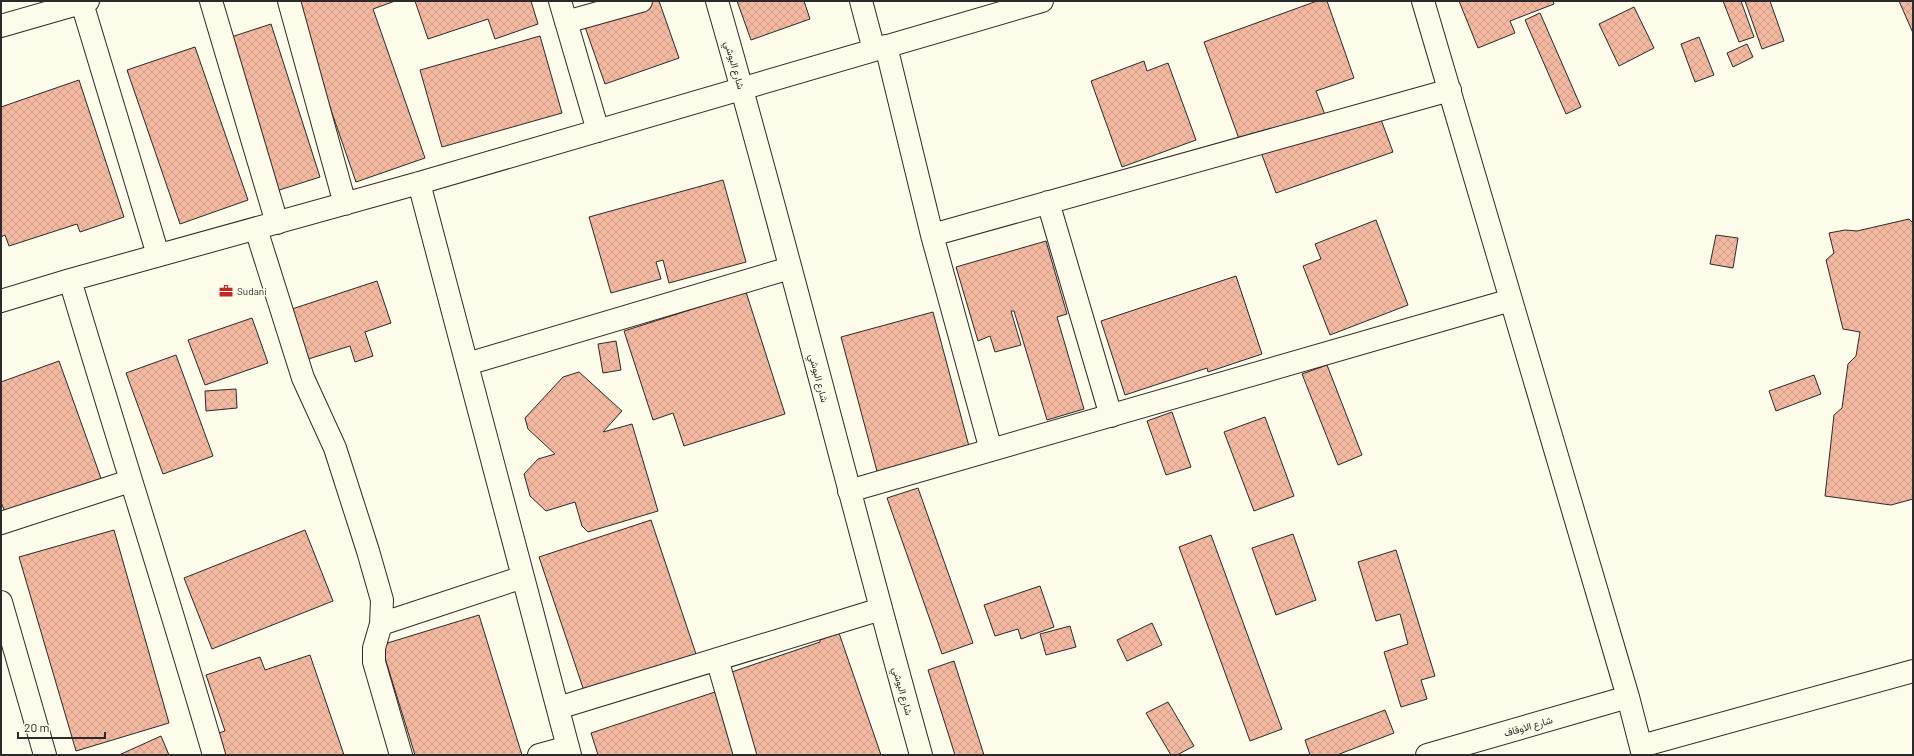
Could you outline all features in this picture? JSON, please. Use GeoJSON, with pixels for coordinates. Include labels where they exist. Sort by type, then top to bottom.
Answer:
{"type":"FeatureCollection","features":[{"type":"Feature","properties":{"kind":"street"},"geometry":{"type":"LineString","coordinates":[[212,1],[277,223]]}},
{"type":"Feature","properties":{"kind":"street"},"geometry":{"type":"LineString","coordinates":[[289,1],[344,204]]}},
{"type":"Feature","properties":{"kind":"street"},"geometry":{"type":"LineString","coordinates":[[560,1],[598,131]]}},
{"type":"Feature","properties":{"kind":"street"},"geometry":{"type":"LineString","coordinates":[[566,22],[641,1]]}},
{"type":"Feature","properties":{"kind":"street","name":"شارع البوشي"},"geometry":{"type":"LineString","coordinates":[[717,1],[790,268],[880,609],[921,755]]}},
{"type":"Feature","properties":{"kind":"street"},"geometry":{"type":"LineString","coordinates":[[861,1],[880,48],[991,450]]}},
{"type":"Feature","properties":{"kind":"street"},"geometry":{"type":"LineString","coordinates":[[1,301],[158,255],[419,183],[742,89],[880,48],[989,9],[1042,1]]}},
{"type":"Feature","properties":{"kind":"street"},"geometry":{"type":"LineString","coordinates":[[1423,1],[1628,697],[1642,750],[1913,670]]}},
{"type":"Feature","properties":{"kind":"street"},"geometry":{"type":"LineString","coordinates":[[1,26],[31,9],[85,2],[158,255]]}},
{"type":"Feature","properties":{"kind":"street"},"geometry":{"type":"LineString","coordinates":[[932,234],[1450,90]]}},
{"type":"Feature","properties":{"kind":"street"},"geometry":{"type":"LineString","coordinates":[[419,183],[569,751],[539,755]]}},
{"type":"Feature","properties":{"kind":"street"},"geometry":{"type":"LineString","coordinates":[[1048,202],[1111,416]]}},
{"type":"Feature","properties":{"kind":"street"},"geometry":{"type":"LineString","coordinates":[[256,229],[303,378],[335,448],[382,600],[381,624],[374,648],[374,662],[401,755]]}},
{"type":"Feature","properties":{"kind":"street"},"geometry":{"type":"LineString","coordinates":[[467,364],[790,268]]}},
{"type":"Feature","properties":{"kind":"street"},"geometry":{"type":"LineString","coordinates":[[70,280],[130,481],[183,646],[214,755]]}},
{"type":"Feature","properties":{"kind":"street"},"geometry":{"type":"LineString","coordinates":[[849,491],[1511,300]]}},
{"type":"Feature","properties":{"kind":"street"},"geometry":{"type":"LineString","coordinates":[[1,523],[130,481]]}},
{"type":"Feature","properties":{"kind":"street"},"geometry":{"type":"LineString","coordinates":[[381,624],[523,576]]}},
{"type":"Feature","properties":{"kind":"street"},"geometry":{"type":"LineString","coordinates":[[1,602],[45,755]]}},
{"type":"Feature","properties":{"kind":"street"},"geometry":{"type":"LineString","coordinates":[[558,708],[880,609]]}},
{"type":"Feature","properties":{"kind":"street"},"geometry":{"type":"LineString","coordinates":[[717,659],[745,755]]}},
{"type":"Feature","properties":{"kind":"street","name":"شارع الاوقاف"},"geometry":{"type":"LineString","coordinates":[[1427,755],[1628,697]]}},
{"type":"Feature","properties":{"kind":"building"},"geometry":{"type":"Polygon","coordinates":[[[293,1],[395,1],[373,9],[425,158],[356,182],[293,1]]]}},
{"type":"Feature","properties":{"kind":"building"},"geometry":{"type":"Polygon","coordinates":[[[415,1],[531,1],[538,24],[495,39],[488,19],[428,39],[415,1]]]}},
{"type":"Feature","properties":{"kind":"building"},"geometry":{"type":"Polygon","coordinates":[[[650,1],[659,1],[679,58],[605,84],[584,24],[650,1]]]}},
{"type":"Feature","properties":{"kind":"building"},"geometry":{"type":"Polygon","coordinates":[[[737,1],[804,1],[810,19],[751,40],[737,1]]]}},
{"type":"Feature","properties":{"kind":"building"},"geometry":{"type":"Polygon","coordinates":[[[1317,1],[1327,1],[1354,78],[1316,91],[1328,123],[1376,106],[1393,152],[1276,193],[1258,144],[1243,150],[1204,42],[1317,1]]]}},
{"type":"Feature","properties":{"kind":"building"},"geometry":{"type":"Polygon","coordinates":[[[1459,1],[1553,1],[1554,4],[1510,21],[1515,33],[1478,48],[1459,1]]]}},
{"type":"Feature","properties":{"kind":"building"},"geometry":{"type":"Polygon","coordinates":[[[1723,1],[1741,1],[1754,37],[1739,42],[1723,1]]]}},
{"type":"Feature","properties":{"kind":"building"},"geometry":{"type":"Polygon","coordinates":[[[1745,1],[1770,1],[1784,41],[1762,49],[1745,1]]]}},
{"type":"Feature","properties":{"kind":"building"},"geometry":{"type":"Polygon","coordinates":[[[1899,1],[1913,1],[1913,33],[1899,1]]]}},
{"type":"Feature","properties":{"kind":"building"},"geometry":{"type":"Polygon","coordinates":[[[1634,7],[1654,48],[1619,66],[1599,24],[1634,7]]]}},
{"type":"Feature","properties":{"kind":"building"},"geometry":{"type":"Polygon","coordinates":[[[1540,13],[1581,107],[1566,114],[1525,20],[1540,13]]]}},
{"type":"Feature","properties":{"kind":"building"},"geometry":{"type":"Polygon","coordinates":[[[271,24],[320,177],[270,193],[222,40],[271,24]]]}},
{"type":"Feature","properties":{"kind":"building"},"geometry":{"type":"Polygon","coordinates":[[[540,36],[562,113],[442,147],[420,70],[540,36]]]}},
{"type":"Feature","properties":{"kind":"building"},"geometry":{"type":"Polygon","coordinates":[[[1699,37],[1714,75],[1695,82],[1681,44],[1699,37]]]}},
{"type":"Feature","properties":{"kind":"building"},"geometry":{"type":"Polygon","coordinates":[[[1747,44],[1753,57],[1733,67],[1727,53],[1747,44]]]}},
{"type":"Feature","properties":{"kind":"building"},"geometry":{"type":"Polygon","coordinates":[[[195,47],[248,200],[180,224],[127,70],[195,47]]]}},
{"type":"Feature","properties":{"kind":"building"},"geometry":{"type":"Polygon","coordinates":[[[1144,61],[1147,71],[1168,63],[1196,140],[1122,167],[1091,81],[1144,61]]]}},
{"type":"Feature","properties":{"kind":"building"},"geometry":{"type":"Polygon","coordinates":[[[79,80],[124,217],[80,232],[77,224],[9,246],[5,235],[1,237],[1,107],[79,80]]]}},
{"type":"Feature","properties":{"kind":"building"},"geometry":{"type":"Polygon","coordinates":[[[723,180],[746,262],[669,283],[663,260],[656,262],[661,279],[611,293],[589,217],[723,180]]]}},
{"type":"Feature","properties":{"kind":"building"},"geometry":{"type":"Polygon","coordinates":[[[1909,219],[1913,223],[1913,499],[1891,505],[1825,496],[1834,415],[1842,408],[1848,364],[1856,356],[1860,332],[1843,329],[1826,260],[1834,253],[1829,233],[1845,230],[1857,231],[1909,219]]]}},
{"type":"Feature","properties":{"kind":"building"},"geometry":{"type":"Polygon","coordinates":[[[1376,220],[1408,305],[1330,335],[1303,266],[1321,259],[1315,244],[1376,220]]]}},
{"type":"Feature","properties":{"kind":"building"},"geometry":{"type":"Polygon","coordinates":[[[1716,235],[1738,238],[1733,268],[1710,264],[1716,235]]]}},
{"type":"Feature","properties":{"kind":"building"},"geometry":{"type":"Polygon","coordinates":[[[1046,241],[1067,314],[1057,317],[1084,409],[1047,420],[1014,311],[1011,311],[1021,345],[995,352],[990,336],[978,341],[956,267],[1046,241]]]}},
{"type":"Feature","properties":{"kind":"building"},"geometry":{"type":"Polygon","coordinates":[[[1236,276],[1262,354],[1208,372],[1207,368],[1125,395],[1101,321],[1236,276]]]}},
{"type":"Feature","properties":{"kind":"building"},"geometry":{"type":"Polygon","coordinates":[[[377,281],[391,323],[365,332],[373,356],[355,362],[350,346],[302,361],[286,311],[377,281]]]}},
{"type":"Feature","properties":{"kind":"building"},"geometry":{"type":"Polygon","coordinates":[[[746,292],[785,414],[684,446],[673,413],[653,420],[624,331],[746,292]]]}},
{"type":"Feature","properties":{"kind":"building"},"geometry":{"type":"Polygon","coordinates":[[[933,312],[970,450],[878,475],[841,337],[933,312]]]}},
{"type":"Feature","properties":{"kind":"building"},"geometry":{"type":"Polygon","coordinates":[[[252,318],[268,363],[205,385],[188,340],[252,318]]]}},
{"type":"Feature","properties":{"kind":"building"},"geometry":{"type":"Polygon","coordinates":[[[616,341],[621,370],[603,373],[598,344],[616,341]]]}},
{"type":"Feature","properties":{"kind":"building"},"geometry":{"type":"Polygon","coordinates":[[[176,355],[213,456],[163,474],[126,373],[176,355]]]}},
{"type":"Feature","properties":{"kind":"building"},"geometry":{"type":"Polygon","coordinates":[[[59,361],[102,481],[6,515],[1,502],[1,382],[59,361]]]}},
{"type":"Feature","properties":{"kind":"building"},"geometry":{"type":"Polygon","coordinates":[[[1327,365],[1362,455],[1338,465],[1302,374],[1327,365]]]}},
{"type":"Feature","properties":{"kind":"building"},"geometry":{"type":"Polygon","coordinates":[[[579,372],[622,411],[603,432],[632,424],[658,511],[588,532],[582,526],[575,502],[546,511],[530,496],[524,474],[538,459],[555,454],[528,429],[525,418],[563,377],[579,372]]]}},
{"type":"Feature","properties":{"kind":"building"},"geometry":{"type":"Polygon","coordinates":[[[1814,375],[1821,394],[1776,411],[1769,391],[1814,375]]]}},
{"type":"Feature","properties":{"kind":"building"},"geometry":{"type":"Polygon","coordinates":[[[236,389],[237,408],[206,411],[205,391],[236,389]]]}},
{"type":"Feature","properties":{"kind":"building"},"geometry":{"type":"Polygon","coordinates":[[[1172,412],[1191,467],[1166,475],[1147,421],[1172,412]]]}},
{"type":"Feature","properties":{"kind":"building"},"geometry":{"type":"Polygon","coordinates":[[[1265,417],[1294,496],[1254,511],[1224,432],[1265,417]]]}},
{"type":"Feature","properties":{"kind":"building"},"geometry":{"type":"Polygon","coordinates":[[[918,488],[973,643],[942,654],[887,498],[918,488]]]}},
{"type":"Feature","properties":{"kind":"building"},"geometry":{"type":"Polygon","coordinates":[[[651,520],[696,654],[584,691],[539,557],[651,520]]]}},
{"type":"Feature","properties":{"kind":"building"},"geometry":{"type":"Polygon","coordinates":[[[114,530],[169,723],[76,751],[19,557],[114,530]]]}},
{"type":"Feature","properties":{"kind":"building"},"geometry":{"type":"Polygon","coordinates":[[[305,530],[333,601],[212,649],[184,578],[305,530]]]}},
{"type":"Feature","properties":{"kind":"building"},"geometry":{"type":"Polygon","coordinates":[[[1293,534],[1316,600],[1276,615],[1252,548],[1293,534]]]}},
{"type":"Feature","properties":{"kind":"building"},"geometry":{"type":"Polygon","coordinates":[[[1211,535],[1282,729],[1250,741],[1179,547],[1211,535]]]}},
{"type":"Feature","properties":{"kind":"building"},"geometry":{"type":"Polygon","coordinates":[[[1396,550],[1435,676],[1421,680],[1427,699],[1401,707],[1384,652],[1408,644],[1400,614],[1376,621],[1358,562],[1396,550]]]}},
{"type":"Feature","properties":{"kind":"building"},"geometry":{"type":"Polygon","coordinates":[[[1040,586],[1054,627],[1021,639],[1018,629],[995,636],[984,605],[1040,586]]]}},
{"type":"Feature","properties":{"kind":"building"},"geometry":{"type":"Polygon","coordinates":[[[479,615],[522,755],[415,755],[381,645],[479,615]]]}},
{"type":"Feature","properties":{"kind":"building"},"geometry":{"type":"Polygon","coordinates":[[[1152,623],[1162,645],[1127,661],[1117,640],[1152,623]]]}},
{"type":"Feature","properties":{"kind":"building"},"geometry":{"type":"Polygon","coordinates":[[[1070,626],[1076,647],[1046,655],[1040,634],[1070,626]]]}},
{"type":"Feature","properties":{"kind":"building"},"geometry":{"type":"Polygon","coordinates":[[[839,633],[881,755],[747,755],[720,676],[820,642],[820,640],[839,633]]]}},
{"type":"Feature","properties":{"kind":"building"},"geometry":{"type":"Polygon","coordinates":[[[310,655],[344,755],[224,755],[216,734],[225,731],[206,675],[260,657],[265,670],[310,655]]]}},
{"type":"Feature","properties":{"kind":"building"},"geometry":{"type":"Polygon","coordinates":[[[954,661],[984,755],[955,755],[928,670],[954,661]]]}},
{"type":"Feature","properties":{"kind":"building"},"geometry":{"type":"Polygon","coordinates":[[[715,692],[736,755],[598,755],[591,733],[715,692]]]}},
{"type":"Feature","properties":{"kind":"building"},"geometry":{"type":"Polygon","coordinates":[[[1168,702],[1194,746],[1177,755],[1171,755],[1146,713],[1168,702]]]}},
{"type":"Feature","properties":{"kind":"building"},"geometry":{"type":"Polygon","coordinates":[[[1385,710],[1394,733],[1337,755],[1310,755],[1305,740],[1385,710]]]}},
{"type":"Feature","properties":{"kind":"building"},"geometry":{"type":"Polygon","coordinates":[[[161,736],[169,755],[119,755],[161,736]]]}},
{"type":"Feature","properties":{"kind":"place","name":"Sudani"},"geometry":{"type":"Point","coordinates":[226,291]}}]}
